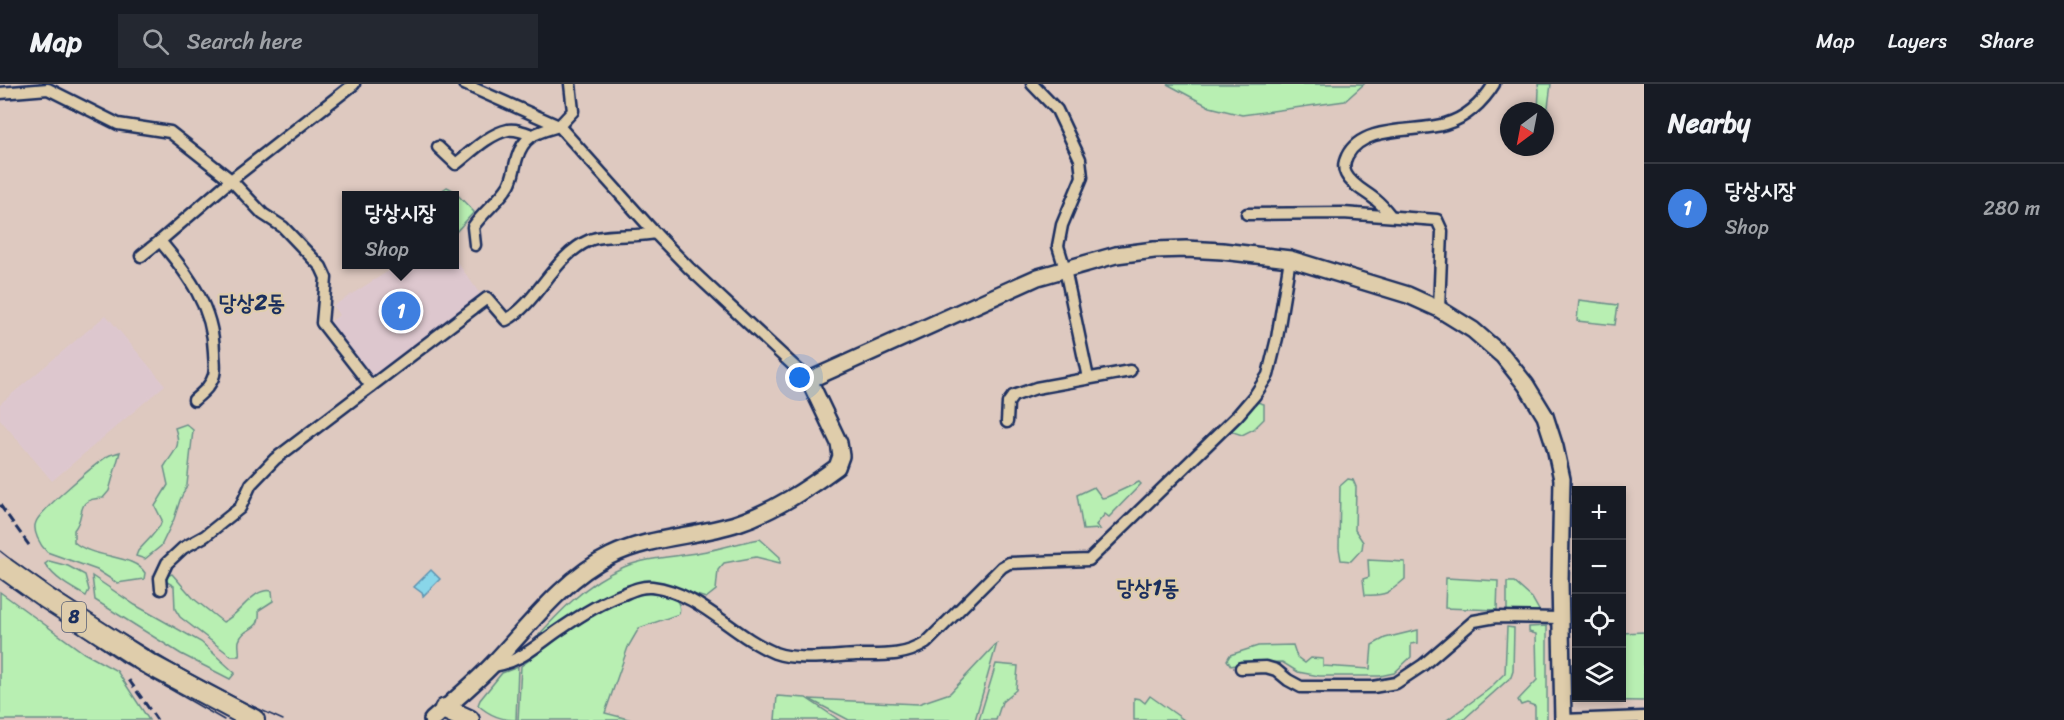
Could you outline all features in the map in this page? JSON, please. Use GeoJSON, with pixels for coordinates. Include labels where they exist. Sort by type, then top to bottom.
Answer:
{"type":"FeatureCollection","features":[{"type":"Feature","properties":{"kind":"highway","name":"8"},"geometry":{"type":"LineString","coordinates":[[2,566],[55,604],[147,663],[254,720]]}},
{"type":"Feature","properties":{"kind":"highway"},"geometry":{"type":"LineString","coordinates":[[439,714],[469,720]]}},
{"type":"Feature","properties":{"kind":"street"},"geometry":{"type":"LineString","coordinates":[[141,256],[231,180],[354,84]]}},
{"type":"Feature","properties":{"kind":"street"},"geometry":{"type":"LineString","coordinates":[[439,714],[491,666],[562,590],[587,568],[634,546],[711,530],[768,511],[837,467],[841,456],[839,443],[809,380],[735,312],[655,233],[559,126],[464,84]]}},
{"type":"Feature","properties":{"kind":"street"},"geometry":{"type":"LineString","coordinates":[[475,245],[472,227],[508,187],[524,142],[532,135],[559,126],[573,111],[570,84]]}},
{"type":"Feature","properties":{"kind":"street"},"geometry":{"type":"LineString","coordinates":[[1032,84],[1057,110],[1080,159],[1082,177],[1062,225],[1058,246],[1088,378]]}},
{"type":"Feature","properties":{"kind":"street"},"geometry":{"type":"LineString","coordinates":[[1390,215],[1379,202],[1351,182],[1343,166],[1347,155],[1368,136],[1444,124],[1462,116],[1476,107],[1494,84]]}},
{"type":"Feature","properties":{"kind":"street"},"geometry":{"type":"LineString","coordinates":[[0,93],[48,89],[118,124],[170,132],[231,180],[262,213],[283,227],[321,267],[326,278],[322,323],[371,386]]}},
{"type":"Feature","properties":{"kind":"street"},"geometry":{"type":"LineString","coordinates":[[438,147],[456,164],[474,149],[507,130],[517,130],[532,135]]}},
{"type":"Feature","properties":{"kind":"street"},"geometry":{"type":"LineString","coordinates":[[1247,214],[1343,213],[1437,220],[1442,231],[1439,309]]}},
{"type":"Feature","properties":{"kind":"street"},"geometry":{"type":"LineString","coordinates":[[161,589],[162,571],[173,557],[194,541],[206,536],[240,508],[251,484],[275,459],[488,298],[506,320],[517,314],[554,268],[592,238],[642,236],[655,233]]}},
{"type":"Feature","properties":{"kind":"street"},"geometry":{"type":"LineString","coordinates":[[160,242],[184,271],[200,295],[209,315],[214,345],[214,374],[208,387],[194,400]]}},
{"type":"Feature","properties":{"kind":"street"},"geometry":{"type":"LineString","coordinates":[[809,380],[1038,277],[1116,255],[1186,249],[1290,259],[1408,295],[1439,309],[1473,330],[1503,356],[1526,385],[1545,416],[1562,480],[1560,618],[1563,720],[1644,717]]}},
{"type":"Feature","properties":{"kind":"street"},"geometry":{"type":"LineString","coordinates":[[491,666],[504,665],[520,657],[587,612],[642,587],[678,593],[693,600],[758,645],[777,654],[797,657],[913,652],[926,643],[1002,567],[1009,563],[1089,560],[1237,416],[1256,395],[1268,375],[1277,338],[1290,259]]}},
{"type":"Feature","properties":{"kind":"street"},"geometry":{"type":"LineString","coordinates":[[1007,422],[1008,403],[1013,396],[1036,388],[1130,371]]}},
{"type":"Feature","properties":{"kind":"street"},"geometry":{"type":"LineString","coordinates":[[1241,668],[1266,667],[1276,670],[1300,687],[1373,687],[1396,683],[1423,665],[1474,621],[1496,617],[1560,618]]}},
{"type":"Feature","properties":{"kind":"shaded area"},"geometry":{"type":"Polygon","coordinates":[[[459,265],[483,298],[371,382],[327,325],[339,315],[333,306],[392,269],[459,269],[459,265]]]}},
{"type":"Feature","properties":{"kind":"shaded area"},"geometry":{"type":"Polygon","coordinates":[[[106,315],[165,385],[52,481],[0,419],[0,404],[106,315]]]}},
{"type":"Feature","properties":{"kind":"green space"},"geometry":{"type":"Polygon","coordinates":[[[1167,84],[1364,84],[1345,101],[1242,115],[1210,107],[1167,84]]]}},
{"type":"Feature","properties":{"kind":"green space"},"geometry":{"type":"Polygon","coordinates":[[[1538,84],[1551,84],[1549,102],[1538,102],[1538,84]]]}},
{"type":"Feature","properties":{"kind":"green space"},"geometry":{"type":"Polygon","coordinates":[[[447,187],[454,191],[441,191],[447,187]]]}},
{"type":"Feature","properties":{"kind":"green space"},"geometry":{"type":"Polygon","coordinates":[[[459,196],[474,212],[459,229],[459,196]]]}},
{"type":"Feature","properties":{"kind":"green space"},"geometry":{"type":"Polygon","coordinates":[[[1579,300],[1618,305],[1615,325],[1577,321],[1579,300]]]}},
{"type":"Feature","properties":{"kind":"green space"},"geometry":{"type":"Polygon","coordinates":[[[1257,402],[1264,404],[1264,419],[1254,429],[1242,435],[1233,432],[1231,427],[1250,406],[1257,402]]]}},
{"type":"Feature","properties":{"kind":"green space"},"geometry":{"type":"Polygon","coordinates":[[[186,424],[193,430],[187,485],[161,546],[145,559],[136,556],[160,526],[162,520],[155,506],[168,485],[164,467],[177,445],[175,428],[186,424]]]}},
{"type":"Feature","properties":{"kind":"green space"},"geometry":{"type":"Polygon","coordinates":[[[120,452],[109,491],[103,498],[84,504],[74,530],[74,542],[82,547],[123,559],[140,567],[145,573],[144,579],[117,583],[97,570],[47,552],[37,538],[35,526],[40,516],[70,486],[104,459],[120,452]]]}},
{"type":"Feature","properties":{"kind":"green space"},"geometry":{"type":"Polygon","coordinates":[[[1348,479],[1353,480],[1356,487],[1355,530],[1363,542],[1362,549],[1351,561],[1341,560],[1339,548],[1340,486],[1348,479]]]}},
{"type":"Feature","properties":{"kind":"green space"},"geometry":{"type":"Polygon","coordinates":[[[1139,482],[1141,484],[1109,517],[1105,514],[1096,525],[1100,529],[1083,530],[1077,495],[1094,487],[1102,498],[1107,497],[1139,482]]]}},
{"type":"Feature","properties":{"kind":"green space"},"geometry":{"type":"Polygon","coordinates":[[[760,539],[780,557],[780,563],[756,557],[724,563],[718,570],[716,590],[706,598],[645,583],[526,649],[583,592],[609,574],[643,561],[708,551],[760,539]]]}},
{"type":"Feature","properties":{"kind":"green space"},"geometry":{"type":"Polygon","coordinates":[[[1368,560],[1405,562],[1405,579],[1387,593],[1365,595],[1363,579],[1369,577],[1368,560]]]}},
{"type":"Feature","properties":{"kind":"green space"},"geometry":{"type":"Polygon","coordinates":[[[49,561],[68,566],[85,575],[89,590],[86,596],[53,574],[45,564],[49,561]]]}},
{"type":"Feature","properties":{"kind":"green space"},"geometry":{"type":"Polygon","coordinates":[[[172,574],[194,599],[223,622],[259,593],[272,591],[273,601],[259,610],[259,618],[255,626],[241,636],[239,656],[231,656],[180,617],[175,609],[174,586],[167,582],[166,576],[172,574]]]}},
{"type":"Feature","properties":{"kind":"green space"},"geometry":{"type":"Polygon","coordinates":[[[92,576],[135,605],[201,642],[235,673],[230,679],[181,654],[95,600],[92,576]]]}},
{"type":"Feature","properties":{"kind":"green space"},"geometry":{"type":"Polygon","coordinates":[[[1446,578],[1498,581],[1497,610],[1445,608],[1446,578]]]}},
{"type":"Feature","properties":{"kind":"green space"},"geometry":{"type":"Polygon","coordinates":[[[1507,582],[1514,582],[1532,598],[1540,612],[1507,611],[1507,582]]]}},
{"type":"Feature","properties":{"kind":"green space"},"geometry":{"type":"Polygon","coordinates":[[[0,592],[84,653],[117,671],[149,720],[0,720],[0,592]]]}},
{"type":"Feature","properties":{"kind":"green space"},"geometry":{"type":"Polygon","coordinates":[[[648,593],[671,597],[680,607],[679,614],[639,628],[628,647],[605,713],[632,720],[518,720],[521,666],[598,613],[631,597],[648,593]]]}},
{"type":"Feature","properties":{"kind":"green space"},"geometry":{"type":"Polygon","coordinates":[[[1547,626],[1547,720],[1535,720],[1535,706],[1527,703],[1521,705],[1518,700],[1537,680],[1536,634],[1529,632],[1529,627],[1547,626]]]}},
{"type":"Feature","properties":{"kind":"green space"},"geometry":{"type":"Polygon","coordinates":[[[1507,627],[1514,628],[1511,677],[1463,720],[1447,720],[1489,689],[1505,673],[1507,627]]]}},
{"type":"Feature","properties":{"kind":"green space"},"geometry":{"type":"Polygon","coordinates":[[[1418,630],[1418,643],[1411,644],[1411,657],[1394,673],[1380,676],[1319,676],[1298,672],[1282,662],[1244,663],[1231,666],[1227,660],[1230,655],[1258,646],[1293,645],[1297,657],[1305,663],[1311,658],[1323,659],[1323,666],[1370,669],[1372,645],[1385,638],[1418,630]]]}},
{"type":"Feature","properties":{"kind":"green space"},"geometry":{"type":"Polygon","coordinates":[[[1644,632],[1644,701],[1626,701],[1626,633],[1644,632]]]}},
{"type":"Feature","properties":{"kind":"green space"},"geometry":{"type":"Polygon","coordinates":[[[997,643],[975,720],[849,720],[809,699],[918,704],[950,693],[997,643]]]}},
{"type":"Feature","properties":{"kind":"green space"},"geometry":{"type":"Polygon","coordinates":[[[996,664],[1018,666],[1016,690],[1002,702],[996,720],[979,720],[996,664]]]}},
{"type":"Feature","properties":{"kind":"green space"},"geometry":{"type":"Polygon","coordinates":[[[518,667],[516,720],[505,719],[486,712],[478,705],[480,700],[502,673],[518,667]]]}},
{"type":"Feature","properties":{"kind":"green space"},"geometry":{"type":"Polygon","coordinates":[[[777,696],[806,698],[839,720],[775,720],[777,696]]]}},
{"type":"Feature","properties":{"kind":"green space"},"geometry":{"type":"Polygon","coordinates":[[[1150,696],[1184,720],[1134,720],[1134,698],[1145,703],[1150,696]]]}},
{"type":"Feature","properties":{"kind":"water"},"geometry":{"type":"Polygon","coordinates":[[[431,570],[440,579],[423,596],[414,587],[431,570]]]}},
{"type":"Feature","properties":{"kind":"tram line"},"geometry":{"type":"LineString","coordinates":[[0,551],[54,590],[152,652],[216,688],[283,720]]}},
{"type":"Feature","properties":{"kind":"tram line"},"geometry":{"type":"LineString","coordinates":[[0,578],[121,661],[224,720]]}},
{"type":"Feature","properties":{"kind":"railway"},"geometry":{"type":"LineString","coordinates":[[0,505],[31,548]]}},
{"type":"Feature","properties":{"kind":"railway"},"geometry":{"type":"LineString","coordinates":[[129,680],[157,720]]}},
{"type":"Feature","properties":{"kind":"place","name":"당상시장"},"geometry":{"type":"Point","coordinates":[401,311]}},
{"type":"Feature","properties":{"kind":"district","name":"당상2동"},"geometry":{"type":"Point","coordinates":[252,302]}},
{"type":"Feature","properties":{"kind":"district","name":"당상1동"},"geometry":{"type":"Point","coordinates":[1148,587]}}]}
